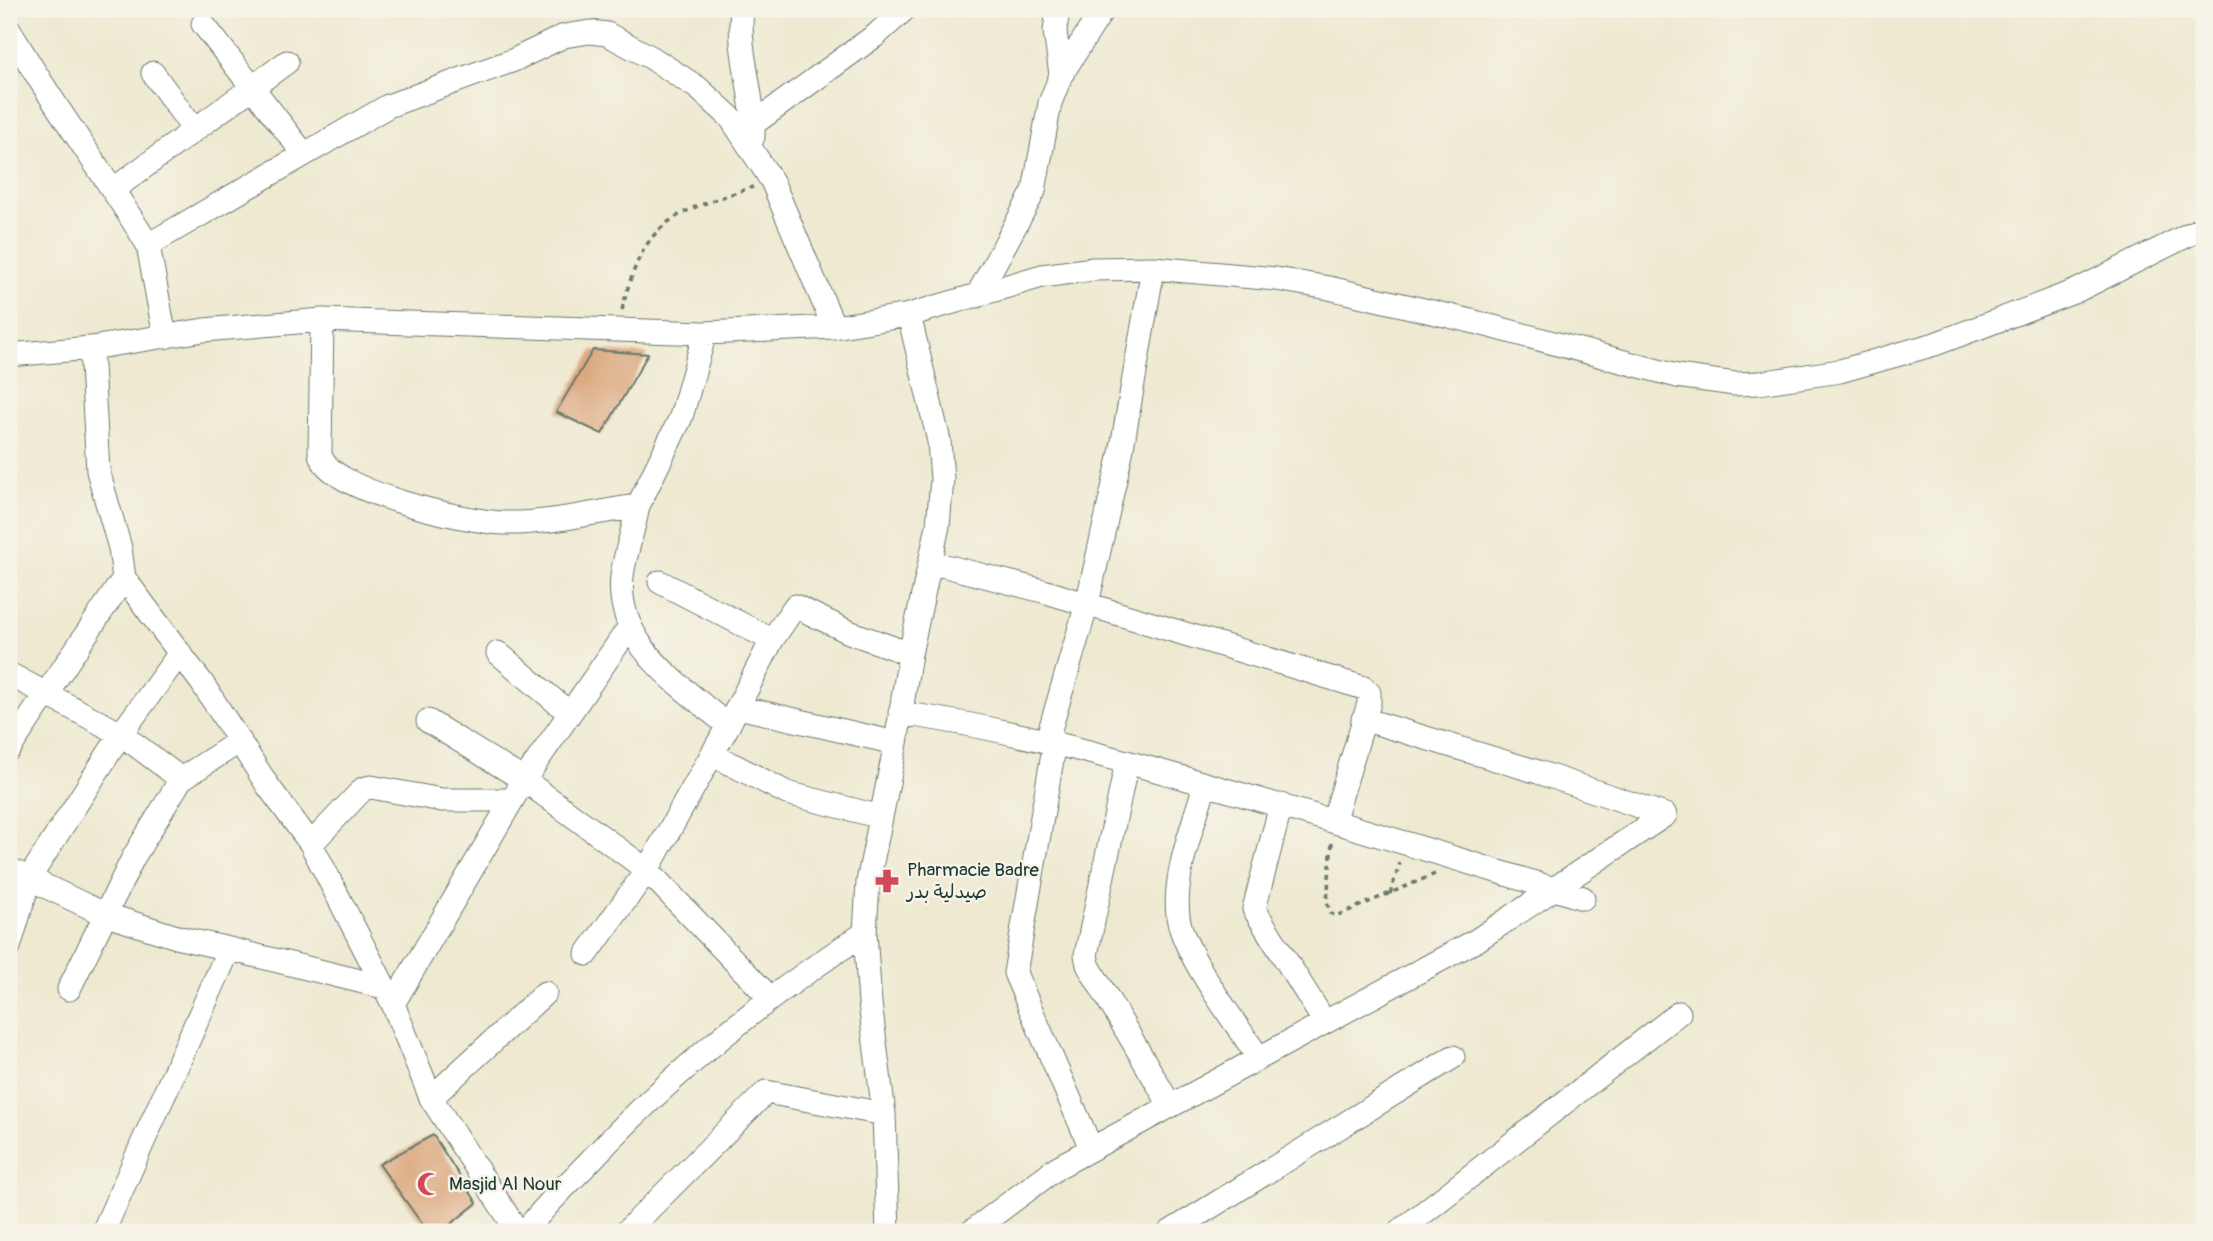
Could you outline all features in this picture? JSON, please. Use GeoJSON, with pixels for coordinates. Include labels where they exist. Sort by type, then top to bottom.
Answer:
{"type":"FeatureCollection","features":[{"type":"Feature","properties":{"kind":"street"},"geometry":{"type":"LineString","coordinates":[[742,9],[743,64],[754,124],[752,147]]}},
{"type":"Feature","properties":{"kind":"street"},"geometry":{"type":"LineString","coordinates":[[754,124],[876,35],[905,9]]}},
{"type":"Feature","properties":{"kind":"street"},"geometry":{"type":"LineString","coordinates":[[1058,9],[1055,31],[1062,75]]}},
{"type":"Feature","properties":{"kind":"street"},"geometry":{"type":"LineString","coordinates":[[977,296],[1034,191],[1050,103],[1062,75],[1103,9]]}},
{"type":"Feature","properties":{"kind":"street"},"geometry":{"type":"LineString","coordinates":[[203,24],[304,154]]}},
{"type":"Feature","properties":{"kind":"street"},"geometry":{"type":"LineString","coordinates":[[9,29],[35,75],[114,189],[149,245],[165,337]]}},
{"type":"Feature","properties":{"kind":"street"},"geometry":{"type":"LineString","coordinates":[[149,245],[388,106],[514,60],[564,36],[590,32],[607,34],[652,58],[698,88],[730,117],[772,181],[834,327]]}},
{"type":"Feature","properties":{"kind":"street"},"geometry":{"type":"LineString","coordinates":[[114,189],[288,62]]}},
{"type":"Feature","properties":{"kind":"street"},"geometry":{"type":"LineString","coordinates":[[153,73],[194,130]]}},
{"type":"Feature","properties":{"kind":"street"},"geometry":{"type":"LineString","coordinates":[[9,355],[92,348],[204,330],[322,320],[705,332],[834,327],[909,315],[1072,271],[1153,268],[1276,279],[1329,288],[1475,322],[1677,376],[1735,384],[1787,381],[1840,371],[1935,344],[2076,291],[2204,227]]}},
{"type":"Feature","properties":{"kind":"street"},"geometry":{"type":"LineString","coordinates":[[1091,1148],[1015,974],[1051,741],[1087,604],[1121,453],[1153,268]]}},
{"type":"Feature","properties":{"kind":"street"},"geometry":{"type":"LineString","coordinates":[[888,1232],[884,1114],[870,1003],[865,933],[868,882],[896,743],[909,654],[941,503],[939,442],[909,315]]}},
{"type":"Feature","properties":{"kind":"street"},"geometry":{"type":"LineString","coordinates":[[322,320],[320,453],[321,462],[338,477],[386,497],[478,520],[531,522],[638,506]]}},
{"type":"Feature","properties":{"kind":"street"},"geometry":{"type":"LineString","coordinates":[[705,332],[681,417],[638,506],[623,571],[622,600],[628,629],[646,654],[733,716],[896,743]]}},
{"type":"Feature","properties":{"kind":"street"},"geometry":{"type":"LineString","coordinates":[[92,348],[98,471],[120,548],[124,578],[180,653],[311,844],[388,995],[431,1098],[532,1229],[608,1141],[670,1082],[769,997],[865,933]]}},
{"type":"Feature","properties":{"kind":"street"},"geometry":{"type":"LineString","coordinates":[[930,562],[1087,604],[1359,686],[1367,691],[1370,698],[1334,819]]}},
{"type":"Feature","properties":{"kind":"street"},"geometry":{"type":"LineString","coordinates":[[9,749],[45,691],[124,578]]}},
{"type":"Feature","properties":{"kind":"street"},"geometry":{"type":"LineString","coordinates":[[660,582],[772,640]]}},
{"type":"Feature","properties":{"kind":"street"},"geometry":{"type":"LineString","coordinates":[[587,954],[647,870],[788,612],[799,607],[849,632],[909,654]]}},
{"type":"Feature","properties":{"kind":"street"},"geometry":{"type":"LineString","coordinates":[[388,995],[568,712],[628,629]]}},
{"type":"Feature","properties":{"kind":"street"},"geometry":{"type":"LineString","coordinates":[[9,947],[19,873],[180,653]]}},
{"type":"Feature","properties":{"kind":"street"},"geometry":{"type":"LineString","coordinates":[[498,653],[568,712]]}},
{"type":"Feature","properties":{"kind":"street"},"geometry":{"type":"LineString","coordinates":[[9,674],[121,734],[181,779]]}},
{"type":"Feature","properties":{"kind":"street"},"geometry":{"type":"LineString","coordinates":[[900,713],[974,723],[1051,741],[1334,819],[1584,898]]}},
{"type":"Feature","properties":{"kind":"street"},"geometry":{"type":"LineString","coordinates":[[971,1232],[1039,1181],[1091,1148],[1476,940],[1665,815],[1538,772],[1363,719]]}},
{"type":"Feature","properties":{"kind":"street"},"geometry":{"type":"LineString","coordinates":[[428,721],[524,780],[647,870],[769,997]]}},
{"type":"Feature","properties":{"kind":"street"},"geometry":{"type":"LineString","coordinates":[[69,989],[133,858],[181,779],[240,741]]}},
{"type":"Feature","properties":{"kind":"street"},"geometry":{"type":"LineString","coordinates":[[712,754],[787,793],[881,817]]}},
{"type":"Feature","properties":{"kind":"street"},"geometry":{"type":"LineString","coordinates":[[1127,762],[1086,955],[1088,965],[1170,1105]]}},
{"type":"Feature","properties":{"kind":"street"},"geometry":{"type":"LineString","coordinates":[[1205,784],[1180,882],[1178,918],[1198,964],[1258,1058]]}},
{"type":"Feature","properties":{"kind":"street"},"geometry":{"type":"LineString","coordinates":[[311,844],[363,789],[442,800],[512,800]]}},
{"type":"Feature","properties":{"kind":"street"},"geometry":{"type":"LineString","coordinates":[[1281,805],[1254,909],[1324,1021]]}},
{"type":"Feature","properties":{"kind":"street"},"geometry":{"type":"LineString","coordinates":[[19,873],[104,914],[180,938],[229,949],[388,995]]}},
{"type":"Feature","properties":{"kind":"street"},"geometry":{"type":"LineString","coordinates":[[103,1232],[229,949]]}},
{"type":"Feature","properties":{"kind":"street"},"geometry":{"type":"LineString","coordinates":[[431,1098],[545,993]]}},
{"type":"Feature","properties":{"kind":"street"},"geometry":{"type":"LineString","coordinates":[[1399,1232],[1679,1013]]}},
{"type":"Feature","properties":{"kind":"street"},"geometry":{"type":"LineString","coordinates":[[1170,1232],[1453,1057]]}},
{"type":"Feature","properties":{"kind":"street"},"geometry":{"type":"LineString","coordinates":[[626,1232],[766,1092],[884,1114]]}},
{"type":"Feature","properties":{"kind":"path"},"geometry":{"type":"LineString","coordinates":[[617,330],[640,256],[653,234],[665,222],[679,212],[772,181]]}},
{"type":"Feature","properties":{"kind":"path"},"geometry":{"type":"LineString","coordinates":[[1334,819],[1327,901],[1330,913],[1336,916],[1390,894],[1461,859]]}},
{"type":"Feature","properties":{"kind":"path"},"geometry":{"type":"LineString","coordinates":[[1390,894],[1406,843]]}},
{"type":"Feature","properties":{"kind":"building"},"geometry":{"type":"Polygon","coordinates":[[[593,350],[648,354],[602,434],[556,412],[593,350]]]}},
{"type":"Feature","properties":{"kind":"building","name":"Masjid Al Nour"},"geometry":{"type":"Polygon","coordinates":[[[433,1135],[477,1203],[441,1232],[428,1232],[379,1164],[433,1135]]]}},
{"type":"Feature","properties":{"kind":"place","name":"Pharmacie Badre صيدلية بدر"},"geometry":{"type":"Point","coordinates":[887,881]}},
{"type":"Feature","properties":{"kind":"place","name":"Masjid Al Nour"},"geometry":{"type":"Point","coordinates":[429,1184]}}]}
